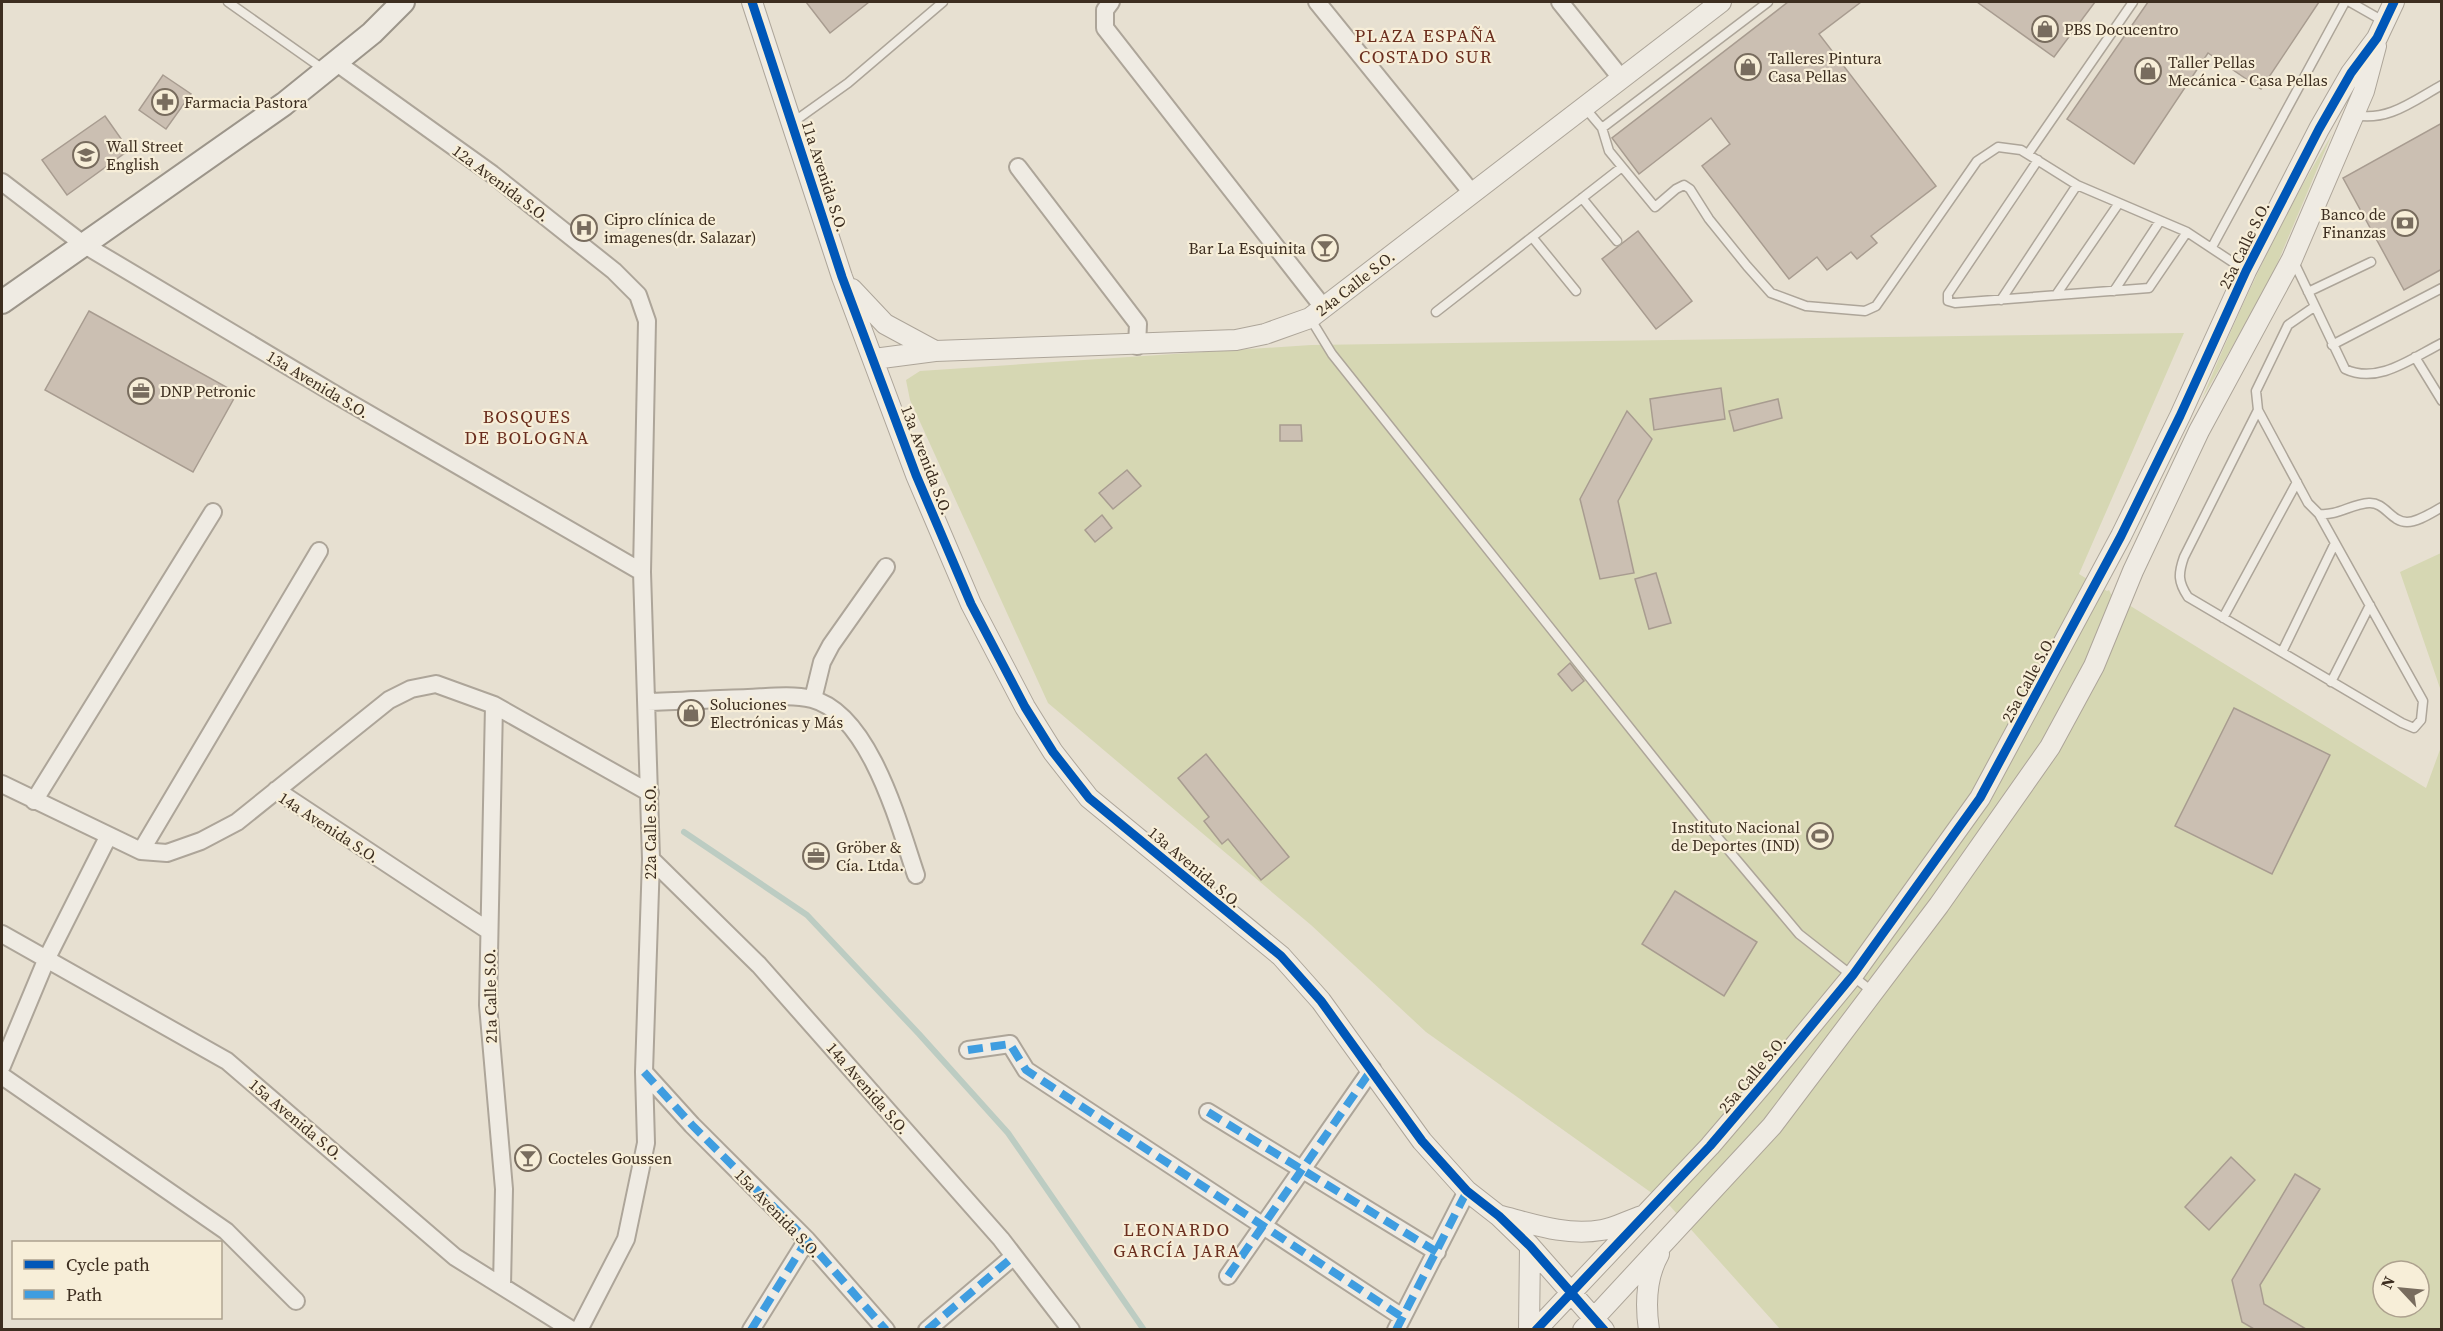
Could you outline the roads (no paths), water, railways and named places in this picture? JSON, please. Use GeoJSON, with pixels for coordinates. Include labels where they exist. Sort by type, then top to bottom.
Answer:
{"type":"FeatureCollection","features":[{"type":"Feature","properties":{"kind":"main road"},"geometry":{"type":"LineString","coordinates":[[2,302],[284,104],[372,33],[403,2]]}},
{"type":"Feature","properties":{"kind":"street","name":"11a Avenida S.O."},"geometry":{"type":"LineString","coordinates":[[752,2],[842,278],[874,359]]}},
{"type":"Feature","properties":{"kind":"street"},"geometry":{"type":"LineString","coordinates":[[1111,2],[1105,10],[1105,28],[1316,312]]}},
{"type":"Feature","properties":{"kind":"street"},"geometry":{"type":"LineString","coordinates":[[1317,2],[1472,193]]}},
{"type":"Feature","properties":{"kind":"street"},"geometry":{"type":"LineString","coordinates":[[1560,2],[1621,78]]}},
{"type":"Feature","properties":{"kind":"street","name":"24a Calle S.O."},"geometry":{"type":"LineString","coordinates":[[874,359],[935,351],[1137,346],[1236,340],[1265,334],[1316,312],[1721,2]]}},
{"type":"Feature","properties":{"kind":"street","name":"25a Calle S.O."},"geometry":{"type":"LineString","coordinates":[[1593,1326],[1667,1239],[1772,1126],[1874,992],[2003,814],[2075,704],[2199,431],[2292,259],[2354,115],[2381,30],[2394,2]]}},
{"type":"Feature","properties":{"kind":"street","name":"25a Calle S.O."},"geometry":{"type":"LineString","coordinates":[[1536,1329],[1710,1146],[1853,975],[1980,798],[2126,526],[2175,427],[2246,272],[2329,110],[2381,30]]}},
{"type":"Feature","properties":{"kind":"street","name":"12a Avenida S.O."},"geometry":{"type":"LineString","coordinates":[[332,67],[492,174],[614,271],[638,295],[646,321]]}},
{"type":"Feature","properties":{"kind":"street"},"geometry":{"type":"LineString","coordinates":[[1018,167],[1138,324],[1137,346]]}},
{"type":"Feature","properties":{"kind":"street","name":"13a Avenida S.O."},"geometry":{"type":"LineString","coordinates":[[2,182],[83,244],[343,399],[642,572]]}},
{"type":"Feature","properties":{"kind":"street"},"geometry":{"type":"LineString","coordinates":[[842,278],[885,324],[935,351]]}},
{"type":"Feature","properties":{"kind":"street","name":"22a Calle S.O."},"geometry":{"type":"LineString","coordinates":[[579,1329],[626,1239],[646,1143],[644,1071],[651,858],[642,572],[646,321]]}},
{"type":"Feature","properties":{"kind":"street","name":"13a Avenida S.O."},"geometry":{"type":"LineString","coordinates":[[874,359],[916,475],[947,551],[1025,707],[1053,752],[1089,798],[1281,956],[1321,1001],[1422,1141],[1467,1191],[1499,1216],[1530,1246],[1570,1293],[1593,1326]]}},
{"type":"Feature","properties":{"kind":"street"},"geometry":{"type":"LineString","coordinates":[[34,801],[213,512]]}},
{"type":"Feature","properties":{"kind":"street"},"geometry":{"type":"LineString","coordinates":[[141,851],[319,551]]}},
{"type":"Feature","properties":{"kind":"street"},"geometry":{"type":"LineString","coordinates":[[813,699],[822,662],[831,645],[886,567]]}},
{"type":"Feature","properties":{"kind":"street"},"geometry":{"type":"LineString","coordinates":[[276,790],[389,700],[411,689],[436,684],[494,705],[650,793]]}},
{"type":"Feature","properties":{"kind":"street"},"geometry":{"type":"LineString","coordinates":[[647,702],[785,697],[813,699],[838,713],[853,729],[876,767],[916,875]]}},
{"type":"Feature","properties":{"kind":"street","name":"21a Calle S.O."},"geometry":{"type":"LineString","coordinates":[[494,705],[488,1005],[504,1189],[502,1286]]}},
{"type":"Feature","properties":{"kind":"street","name":"14a Avenida S.O."},"geometry":{"type":"LineString","coordinates":[[2,784],[141,851],[167,853],[201,841],[237,822],[276,790],[489,931]]}},
{"type":"Feature","properties":{"kind":"street"},"geometry":{"type":"LineString","coordinates":[[1980,798],[2003,814]]}},
{"type":"Feature","properties":{"kind":"street"},"geometry":{"type":"LineString","coordinates":[[2,1066],[47,958],[108,837]]}},
{"type":"Feature","properties":{"kind":"street","name":"14a Avenida S.O."},"geometry":{"type":"LineString","coordinates":[[651,858],[759,964],[1014,1256],[1071,1329]]}},
{"type":"Feature","properties":{"kind":"street","name":"15a Avenida S.O."},"geometry":{"type":"LineString","coordinates":[[2,934],[228,1061],[454,1257],[572,1329]]}},
{"type":"Feature","properties":{"kind":"street"},"geometry":{"type":"LineString","coordinates":[[968,1050],[1010,1044],[1026,1070],[1263,1226],[1399,1323],[1467,1191]]}},
{"type":"Feature","properties":{"kind":"street"},"geometry":{"type":"LineString","coordinates":[[1228,1276],[1372,1069]]}},
{"type":"Feature","properties":{"kind":"street","name":"15a Avenida S.O."},"geometry":{"type":"LineString","coordinates":[[644,1071],[692,1125],[807,1240],[886,1329]]}},
{"type":"Feature","properties":{"kind":"street"},"geometry":{"type":"LineString","coordinates":[[2,1076],[226,1231],[296,1301]]}},
{"type":"Feature","properties":{"kind":"street"},"geometry":{"type":"LineString","coordinates":[[1208,1112],[1437,1252]]}},
{"type":"Feature","properties":{"kind":"street"},"geometry":{"type":"LineString","coordinates":[[1499,1216],[1545,1228],[1575,1232],[1604,1230],[1647,1214]]}},
{"type":"Feature","properties":{"kind":"street"},"geometry":{"type":"LineString","coordinates":[[1649,1329],[1647,1304],[1650,1274],[1667,1239]]}},
{"type":"Feature","properties":{"kind":"street"},"geometry":{"type":"LineString","coordinates":[[751,1329],[807,1240]]}},
{"type":"Feature","properties":{"kind":"street"},"geometry":{"type":"LineString","coordinates":[[1529,1329],[1530,1246]]}},
{"type":"Feature","properties":{"kind":"street"},"geometry":{"type":"LineString","coordinates":[[927,1329],[1014,1256]]}},
{"type":"Feature","properties":{"kind":"lane"},"geometry":{"type":"LineString","coordinates":[[228,2],[332,67]]}},
{"type":"Feature","properties":{"kind":"lane"},"geometry":{"type":"LineString","coordinates":[[792,123],[848,83],[943,2]]}},
{"type":"Feature","properties":{"kind":"lane"},"geometry":{"type":"LineString","coordinates":[[1602,128],[1768,2]]}},
{"type":"Feature","properties":{"kind":"lane"},"geometry":{"type":"LineString","coordinates":[[2028,154],[2133,2]]}},
{"type":"Feature","properties":{"kind":"lane"},"geometry":{"type":"LineString","coordinates":[[2212,247],[2345,2]]}},
{"type":"Feature","properties":{"kind":"lane"},"geometry":{"type":"LineString","coordinates":[[2350,2],[2381,30]]}},
{"type":"Feature","properties":{"kind":"lane"},"geometry":{"type":"LineString","coordinates":[[2354,115],[2369,118],[2391,114],[2442,85]]}},
{"type":"Feature","properties":{"kind":"lane"},"geometry":{"type":"LineString","coordinates":[[1584,107],[1602,128],[1609,151],[1655,207],[1684,185],[1690,189],[1734,250],[1772,293],[1806,306],[1865,311],[1876,306],[1977,161],[1998,147],[2021,150],[2077,185],[2187,232],[2246,272]]}},
{"type":"Feature","properties":{"kind":"lane"},"geometry":{"type":"LineString","coordinates":[[2038,160],[1948,294],[1948,301],[1955,303],[2149,288],[2187,232]]}},
{"type":"Feature","properties":{"kind":"lane"},"geometry":{"type":"LineString","coordinates":[[1436,312],[1622,167]]}},
{"type":"Feature","properties":{"kind":"lane"},"geometry":{"type":"LineString","coordinates":[[2001,300],[2077,185]]}},
{"type":"Feature","properties":{"kind":"lane"},"geometry":{"type":"LineString","coordinates":[[1582,198],[1617,242]]}},
{"type":"Feature","properties":{"kind":"lane"},"geometry":{"type":"LineString","coordinates":[[2056,295],[2119,202]]}},
{"type":"Feature","properties":{"kind":"lane"},"geometry":{"type":"LineString","coordinates":[[2114,291],[2160,221]]}},
{"type":"Feature","properties":{"kind":"lane"},"geometry":{"type":"LineString","coordinates":[[1532,237],[1576,291]]}},
{"type":"Feature","properties":{"kind":"lane"},"geometry":{"type":"LineString","coordinates":[[2292,259],[2345,369],[2356,374],[2378,375],[2442,343]]}},
{"type":"Feature","properties":{"kind":"lane"},"geometry":{"type":"LineString","coordinates":[[2308,292],[2371,262]]}},
{"type":"Feature","properties":{"kind":"lane"},"geometry":{"type":"LineString","coordinates":[[2332,345],[2442,288]]}},
{"type":"Feature","properties":{"kind":"lane"},"geometry":{"type":"LineString","coordinates":[[2258,410],[2179,572],[2180,585],[2188,597],[2331,682],[2414,728],[2421,720],[2423,701],[2319,514],[2308,503],[2258,410],[2256,391],[2279,342],[2297,317],[2314,307]]}},
{"type":"Feature","properties":{"kind":"lane"},"geometry":{"type":"LineString","coordinates":[[1316,312],[1332,354],[1704,820],[1799,934],[1874,992]]}},
{"type":"Feature","properties":{"kind":"lane"},"geometry":{"type":"LineString","coordinates":[[2415,357],[2442,401]]}},
{"type":"Feature","properties":{"kind":"lane"},"geometry":{"type":"LineString","coordinates":[[2223,618],[2297,482]]}},
{"type":"Feature","properties":{"kind":"lane"},"geometry":{"type":"LineString","coordinates":[[2319,514],[2332,515],[2368,503],[2380,505],[2399,520],[2408,522],[2442,507]]}},
{"type":"Feature","properties":{"kind":"lane"},"geometry":{"type":"LineString","coordinates":[[2282,652],[2335,543]]}},
{"type":"Feature","properties":{"kind":"lane"},"geometry":{"type":"LineString","coordinates":[[2331,682],[2370,605]]}},
{"type":"Feature","properties":{"kind":"waterway"},"geometry":{"type":"LineString","coordinates":[[684,832],[807,915],[919,1034],[1008,1133],[1144,1330]]}},
{"type":"Feature","properties":{"kind":"place","name":"PBS Docucentro"},"geometry":{"type":"Point","coordinates":[2045,29]}},
{"type":"Feature","properties":{"kind":"place","name":"Talleres Pintura Casa Pellas"},"geometry":{"type":"Point","coordinates":[1748,67]}},
{"type":"Feature","properties":{"kind":"place","name":"Taller Pellas Mecánica - Casa Pellas"},"geometry":{"type":"Point","coordinates":[2148,71]}},
{"type":"Feature","properties":{"kind":"place","name":"Farmacia Pastora"},"geometry":{"type":"Point","coordinates":[165,102]}},
{"type":"Feature","properties":{"kind":"place","name":"Wall Street English"},"geometry":{"type":"Point","coordinates":[86,155]}},
{"type":"Feature","properties":{"kind":"place","name":"Banco de Finanzas"},"geometry":{"type":"Point","coordinates":[2405,223]}},
{"type":"Feature","properties":{"kind":"place","name":"Cipro clínica de imagenes(dr. Salazar)"},"geometry":{"type":"Point","coordinates":[584,228]}},
{"type":"Feature","properties":{"kind":"place","name":"Bar La Esquinita"},"geometry":{"type":"Point","coordinates":[1325,248]}},
{"type":"Feature","properties":{"kind":"place","name":"DNP Petronic"},"geometry":{"type":"Point","coordinates":[141,391]}},
{"type":"Feature","properties":{"kind":"place","name":"Soluciones Electrónicas y Más"},"geometry":{"type":"Point","coordinates":[691,713]}},
{"type":"Feature","properties":{"kind":"place","name":"Instituto Nacional de Deportes (IND)"},"geometry":{"type":"Point","coordinates":[1820,836]}},
{"type":"Feature","properties":{"kind":"place","name":"Gröber & Cía. Ltda."},"geometry":{"type":"Point","coordinates":[816,856]}},
{"type":"Feature","properties":{"kind":"place","name":"Cocteles Goussen"},"geometry":{"type":"Point","coordinates":[528,1158]}},
{"type":"Feature","properties":{"kind":"district","name":"PLAZA ESPAÑA COSTADO SUR"},"geometry":{"type":"Point","coordinates":[1426,46]}},
{"type":"Feature","properties":{"kind":"district","name":"BOSQUES DE BOLOGNA"},"geometry":{"type":"Point","coordinates":[527,427]}},
{"type":"Feature","properties":{"kind":"district","name":"LEONARDO GARCÍA JARA"},"geometry":{"type":"Point","coordinates":[1177,1240]}}]}
